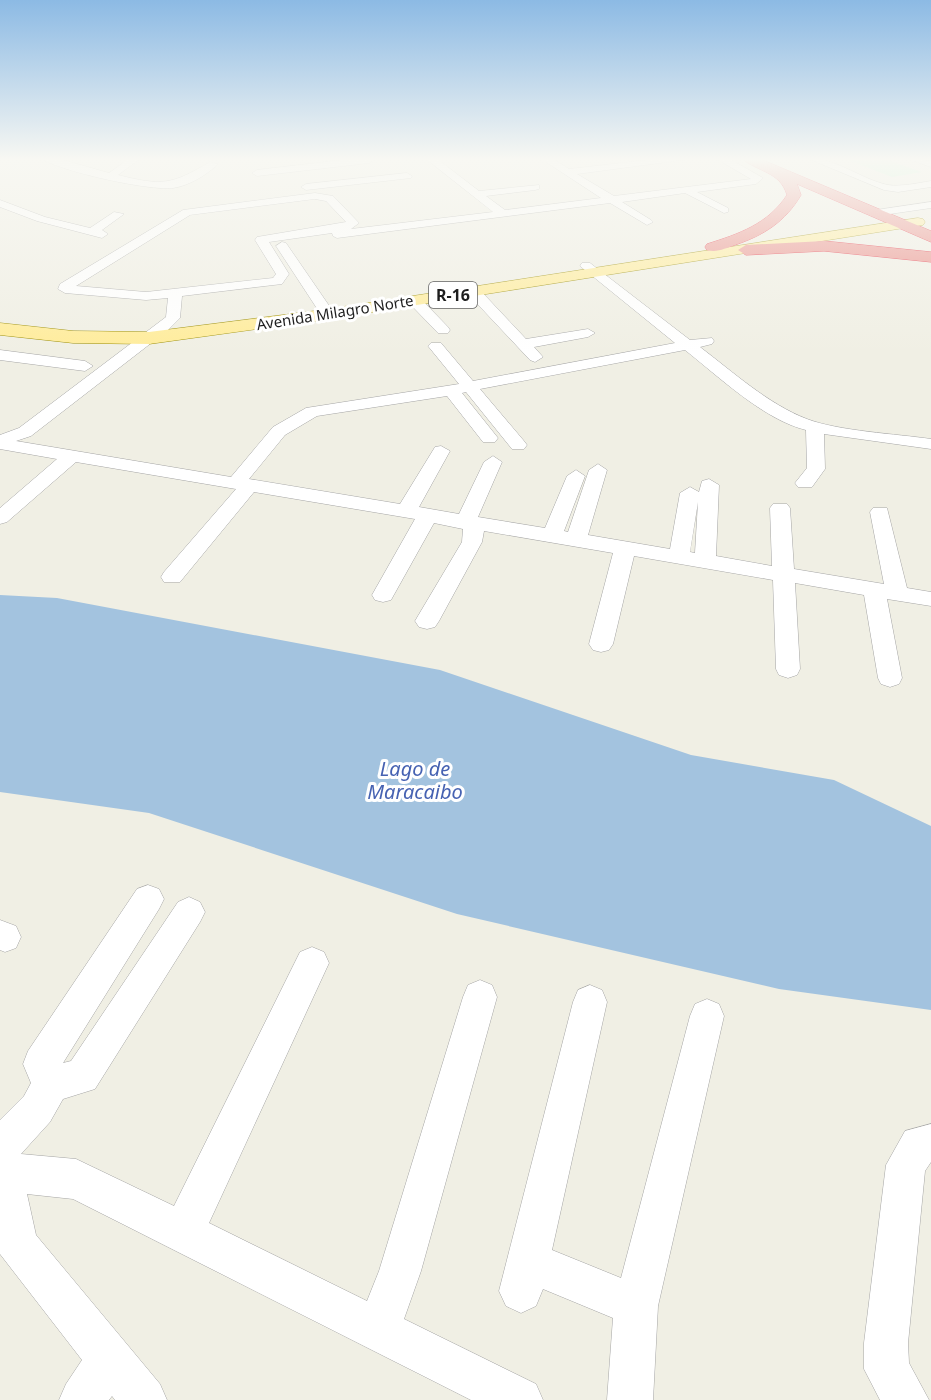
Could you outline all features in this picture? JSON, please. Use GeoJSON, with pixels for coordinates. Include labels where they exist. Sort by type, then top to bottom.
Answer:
{"type":"FeatureCollection","features":[{"type":"Feature","properties":{"kind":"highway"},"geometry":{"type":"LineString","coordinates":[[713,247],[763,229],[771,223]]}},
{"type":"Feature","properties":{"kind":"highway"},"geometry":{"type":"LineString","coordinates":[[911,223],[931,237]]}},
{"type":"Feature","properties":{"kind":"highway"},"geometry":{"type":"LineString","coordinates":[[746,250],[824,246],[931,257]]}},
{"type":"Feature","properties":{"kind":"main road","name":"Avenida Milagro Norte"},"geometry":{"type":"LineString","coordinates":[[0,328],[73,337],[123,337],[150,331],[323,307],[593,276],[713,247],[882,223]]}},
{"type":"Feature","properties":{"kind":"main road","name":"Avenida Milagro Norte"},"geometry":{"type":"LineString","coordinates":[[0,315],[63,325],[150,331],[250,326],[593,276],[888,223]]}},
{"type":"Feature","properties":{"kind":"street"},"geometry":{"type":"LineString","coordinates":[[61,223],[97,233],[108,223]]}},
{"type":"Feature","properties":{"kind":"street"},"geometry":{"type":"LineString","coordinates":[[169,223],[65,287],[68,291],[120,296],[175,294],[277,281],[283,274],[261,240],[346,227],[352,223]]}},
{"type":"Feature","properties":{"kind":"street"},"geometry":{"type":"LineString","coordinates":[[323,307],[282,246],[288,241],[424,223]]}},
{"type":"Feature","properties":{"kind":"street"},"geometry":{"type":"LineString","coordinates":[[593,276],[614,289],[738,384],[788,417],[815,427],[929,440]]}},
{"type":"Feature","properties":{"kind":"street"},"geometry":{"type":"LineString","coordinates":[[593,276],[707,341],[801,410],[929,440]]}},
{"type":"Feature","properties":{"kind":"street"},"geometry":{"type":"LineString","coordinates":[[474,292],[535,357]]}},
{"type":"Feature","properties":{"kind":"street"},"geometry":{"type":"LineString","coordinates":[[0,442],[25,432],[150,331],[173,318],[175,294]]}},
{"type":"Feature","properties":{"kind":"street"},"geometry":{"type":"LineString","coordinates":[[415,301],[443,330]]}},
{"type":"Feature","properties":{"kind":"street"},"geometry":{"type":"LineString","coordinates":[[523,344],[588,333]]}},
{"type":"Feature","properties":{"kind":"street"},"geometry":{"type":"LineString","coordinates":[[0,435],[3,430],[123,337]]}},
{"type":"Feature","properties":{"kind":"street"},"geometry":{"type":"LineString","coordinates":[[172,577],[252,484],[279,431],[312,412],[451,390],[707,341]]}},
{"type":"Feature","properties":{"kind":"street"},"geometry":{"type":"LineString","coordinates":[[436,346],[518,445]]}},
{"type":"Feature","properties":{"kind":"street"},"geometry":{"type":"LineString","coordinates":[[0,355],[85,366]]}},
{"type":"Feature","properties":{"kind":"street"},"geometry":{"type":"LineString","coordinates":[[451,390],[489,438]]}},
{"type":"Feature","properties":{"kind":"street"},"geometry":{"type":"LineString","coordinates":[[806,483],[816,469],[815,427]]}},
{"type":"Feature","properties":{"kind":"street"},"geometry":{"type":"LineString","coordinates":[[929,440],[931,465]]}},
{"type":"Feature","properties":{"kind":"street"},"geometry":{"type":"LineString","coordinates":[[0,442],[405,510],[469,524],[576,539],[931,599]]}},
{"type":"Feature","properties":{"kind":"street"},"geometry":{"type":"LineString","coordinates":[[405,510],[412,503],[441,451]]}},
{"type":"Feature","properties":{"kind":"street"},"geometry":{"type":"LineString","coordinates":[[0,518],[73,455]]}},
{"type":"Feature","properties":{"kind":"street"},"geometry":{"type":"LineString","coordinates":[[426,621],[472,542],[468,517],[493,462]]}},
{"type":"Feature","properties":{"kind":"street"},"geometry":{"type":"LineString","coordinates":[[576,539],[598,470]]}},
{"type":"Feature","properties":{"kind":"street"},"geometry":{"type":"LineString","coordinates":[[552,536],[558,526],[576,476]]}},
{"type":"Feature","properties":{"kind":"street"},"geometry":{"type":"LineString","coordinates":[[193,576],[256,498],[252,484]]}},
{"type":"Feature","properties":{"kind":"street"},"geometry":{"type":"LineString","coordinates":[[705,561],[709,485]]}},
{"type":"Feature","properties":{"kind":"street"},"geometry":{"type":"LineString","coordinates":[[679,556],[690,494]]}},
{"type":"Feature","properties":{"kind":"street"},"geometry":{"type":"LineString","coordinates":[[780,508],[784,574],[782,585],[788,669]]}},
{"type":"Feature","properties":{"kind":"street"},"geometry":{"type":"LineString","coordinates":[[880,512],[897,593]]}},
{"type":"Feature","properties":{"kind":"street"},"geometry":{"type":"LineString","coordinates":[[383,595],[428,515]]}},
{"type":"Feature","properties":{"kind":"street"},"geometry":{"type":"LineString","coordinates":[[601,644],[625,549]]}},
{"type":"Feature","properties":{"kind":"street"},"geometry":{"type":"LineString","coordinates":[[874,590],[890,678]]}},
{"type":"Feature","properties":{"kind":"street"},"geometry":{"type":"LineString","coordinates":[[51,1084],[41,1064],[148,899]]}},
{"type":"Feature","properties":{"kind":"street"},"geometry":{"type":"LineString","coordinates":[[144,1400],[17,1245],[1,1165],[51,1084],[82,1076],[189,912]]}},
{"type":"Feature","properties":{"kind":"street"},"geometry":{"type":"LineString","coordinates":[[183,1233],[312,963]]}},
{"type":"Feature","properties":{"kind":"street"},"geometry":{"type":"LineString","coordinates":[[378,1329],[400,1271],[480,997]]}},
{"type":"Feature","properties":{"kind":"street"},"geometry":{"type":"LineString","coordinates":[[590,1002],[525,1276],[636,1306]]}},
{"type":"Feature","properties":{"kind":"street"},"geometry":{"type":"LineString","coordinates":[[630,1400],[636,1306],[707,1016]]}},
{"type":"Feature","properties":{"kind":"street"},"geometry":{"type":"LineString","coordinates":[[906,1400],[887,1369],[886,1344],[906,1165],[919,1145],[931,1143]]}},
{"type":"Feature","properties":{"kind":"street"},"geometry":{"type":"LineString","coordinates":[[1,1165],[76,1179],[520,1400]]}},
{"type":"Feature","properties":{"kind":"street"},"geometry":{"type":"LineString","coordinates":[[82,1400],[110,1359]]}},
{"type":"Feature","properties":{"kind":"water","name":"Lago de Maracaibo"},"geometry":{"type":"Polygon","coordinates":[[[0,595],[57,598],[440,670],[691,755],[834,780],[931,826],[931,1010],[779,989],[457,914],[149,813],[0,792],[0,595]]]}}]}
